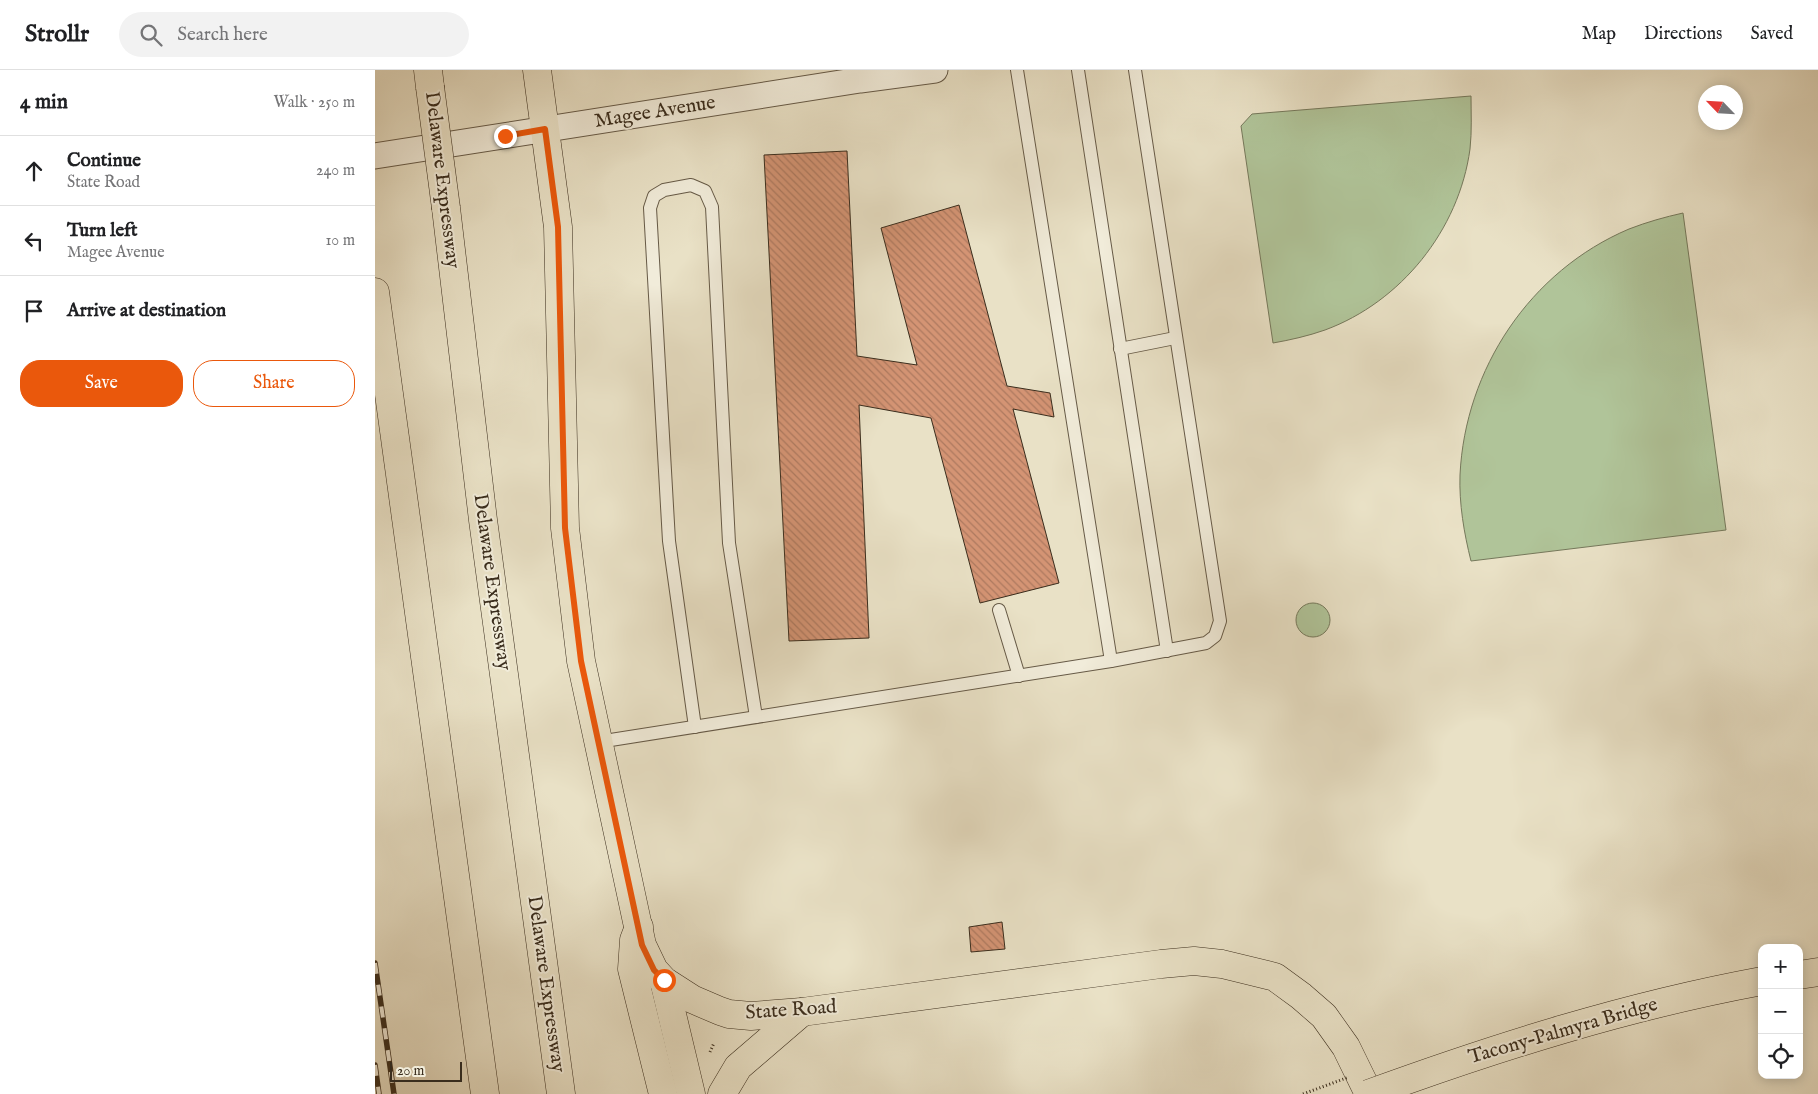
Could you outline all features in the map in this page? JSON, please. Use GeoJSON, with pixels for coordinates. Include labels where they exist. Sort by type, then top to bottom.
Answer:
{"type":"FeatureCollection","features":[{"type":"Feature","properties":{"kind":"main road","name":"State Road"},"geometry":{"type":"LineString","coordinates":[[537,70],[558,227],[565,528],[581,661],[630,896],[644,951],[654,970],[664,980],[692,999],[729,1014],[751,1016],[802,1012],[1161,964],[1193,961],[1222,964],[1275,977],[1324,1016],[1346,1047],[1369,1094]]}},
{"type":"Feature","properties":{"kind":"main road","name":"Delaware Expressway"},"geometry":{"type":"LineString","coordinates":[[429,79],[483,520],[561,1094]]}},
{"type":"Feature","properties":{"kind":"main road"},"geometry":{"type":"LineString","coordinates":[[375,292],[485,1094]]}},
{"type":"Feature","properties":{"kind":"main road"},"geometry":{"type":"LineString","coordinates":[[639,927],[634,940],[632,969],[663,1094]]}},
{"type":"Feature","properties":{"kind":"main road"},"geometry":{"type":"LineString","coordinates":[[1803,974],[1818,972]]}},
{"type":"Feature","properties":{"kind":"main road"},"geometry":{"type":"LineString","coordinates":[[664,980],[691,1094]]}},
{"type":"Feature","properties":{"kind":"main road","name":"Tacony–Palmyra Bridge"},"geometry":{"type":"LineString","coordinates":[[1369,1094],[1487,1052],[1573,1025],[1659,1003],[1758,982]]}},
{"type":"Feature","properties":{"kind":"main road"},"geometry":{"type":"LineString","coordinates":[[722,1094],[738,1068],[802,1012]]}},
{"type":"Feature","properties":{"kind":"street","name":"Magee Avenue"},"geometry":{"type":"LineString","coordinates":[[375,156],[860,80],[935,70]]}},
{"type":"Feature","properties":{"kind":"lane"},"geometry":{"type":"LineString","coordinates":[[1017,70],[1111,661]]}},
{"type":"Feature","properties":{"kind":"lane"},"geometry":{"type":"LineString","coordinates":[[1078,70],[1167,651]]}},
{"type":"Feature","properties":{"kind":"lane"},"geometry":{"type":"LineString","coordinates":[[598,742],[1111,661],[1206,644],[1215,636],[1220,621],[1135,70]]}},
{"type":"Feature","properties":{"kind":"lane"},"geometry":{"type":"LineString","coordinates":[[695,727],[669,541],[650,208],[654,196],[663,190],[691,185],[705,191],[712,207],[729,543],[756,717]]}},
{"type":"Feature","properties":{"kind":"lane"},"geometry":{"type":"LineString","coordinates":[[1121,348],[1175,338]]}},
{"type":"Feature","properties":{"kind":"lane"},"geometry":{"type":"LineString","coordinates":[[999,610],[1019,676]]}},
{"type":"Feature","properties":{"kind":"path"},"geometry":{"type":"LineString","coordinates":[[710,1052],[714,1044]]}},
{"type":"Feature","properties":{"kind":"green space"},"geometry":{"type":"Polygon","coordinates":[[[1471,96],[1471,142],[1464,179],[1453,208],[1439,234],[1422,259],[1401,282],[1353,318],[1319,332],[1273,343],[1241,126],[1252,114],[1471,96]]]}},
{"type":"Feature","properties":{"kind":"green space"},"geometry":{"type":"Polygon","coordinates":[[[1683,213],[1726,530],[1471,561],[1460,497],[1460,475],[1465,436],[1475,398],[1490,362],[1509,328],[1533,297],[1562,270],[1594,247],[1629,229],[1683,213]]]}},
{"type":"Feature","properties":{"kind":"green space"},"geometry":{"type":"Polygon","coordinates":[[[1313,603],[1325,608],[1330,620],[1325,632],[1313,637],[1301,632],[1296,620],[1301,608],[1313,603]]]}},
{"type":"Feature","properties":{"kind":"building"},"geometry":{"type":"Polygon","coordinates":[[[847,151],[857,356],[917,365],[881,228],[959,205],[1007,386],[1050,393],[1054,417],[1013,409],[1059,583],[980,603],[931,418],[859,405],[869,638],[789,641],[764,155],[847,151]]]}},
{"type":"Feature","properties":{"kind":"building"},"geometry":{"type":"Polygon","coordinates":[[[1002,922],[1005,949],[971,952],[969,927],[1002,922]]]}},
{"type":"Feature","properties":{"kind":"railway"},"geometry":{"type":"LineString","coordinates":[[375,963],[394,1094]]}},
{"type":"Feature","properties":{"kind":"railway"},"geometry":{"type":"LineString","coordinates":[[375,1065],[379,1094]]}},
{"type":"Feature","properties":{"kind":"route"},"geometry":{"type":"LineString","coordinates":[[505,136],[545,129],[558,227],[565,528],[581,661],[642,945],[654,970],[664,980]]}}]}
